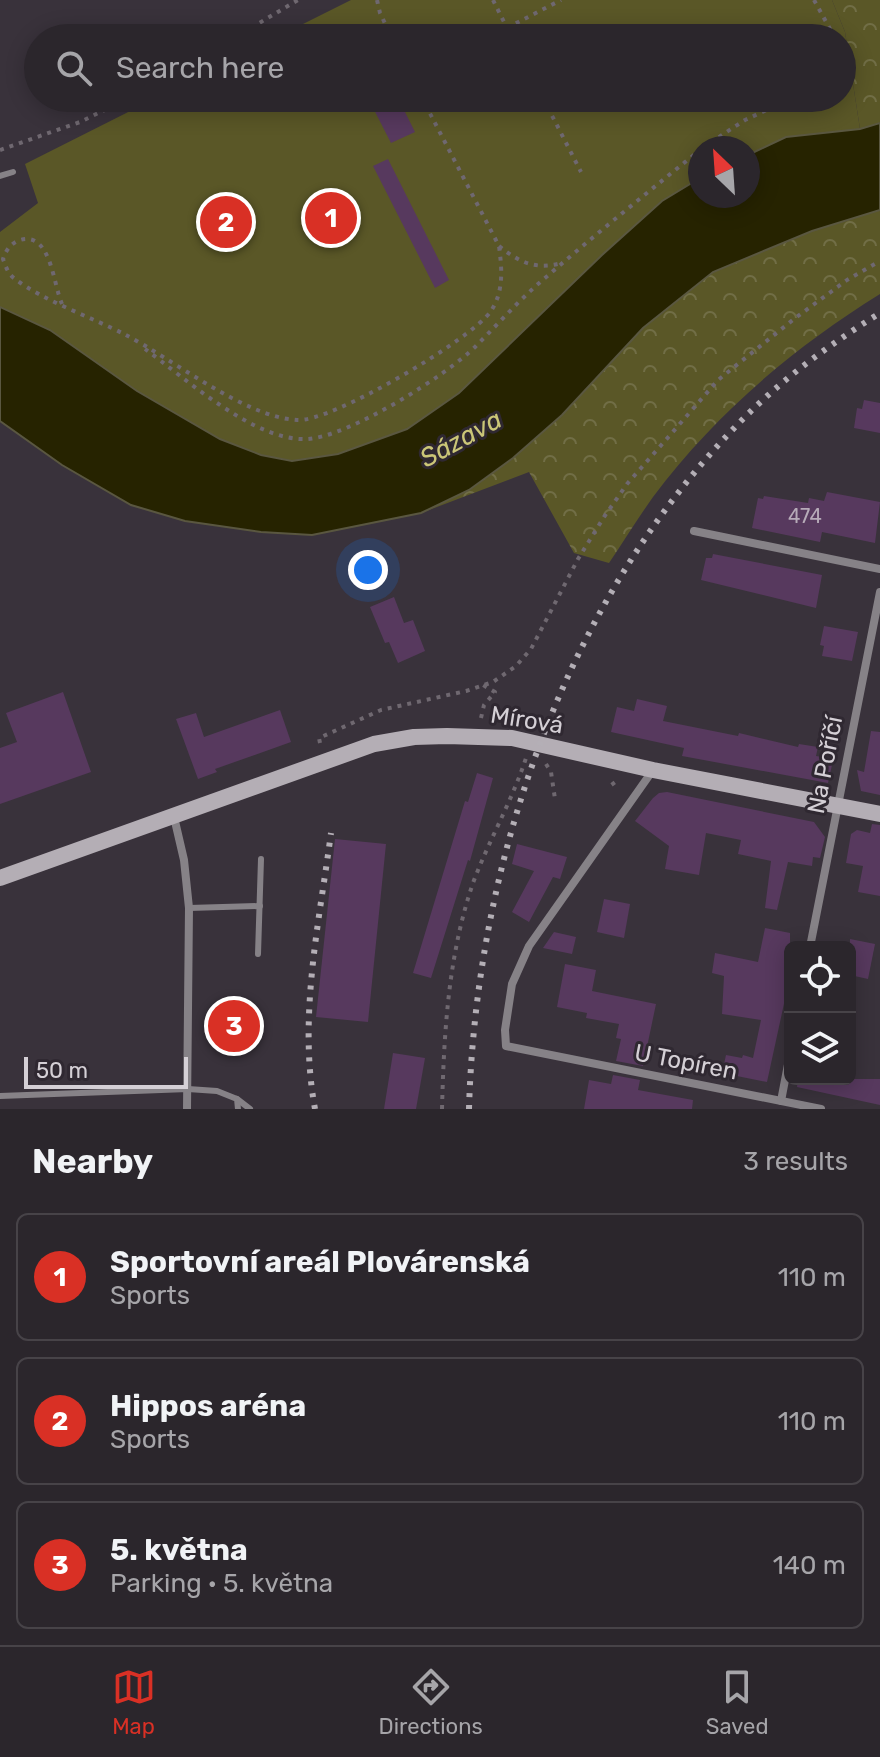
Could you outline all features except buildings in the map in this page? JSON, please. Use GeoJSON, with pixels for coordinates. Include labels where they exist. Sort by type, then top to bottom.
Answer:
{"type":"FeatureCollection","features":[{"type":"Feature","properties":{"kind":"street"},"geometry":{"type":"LineString","coordinates":[[694,531],[880,569]]}},
{"type":"Feature","properties":{"kind":"street","name":"Na Poříčí"},"geometry":{"type":"LineString","coordinates":[[811,941],[880,592]]}},
{"type":"Feature","properties":{"kind":"street","name":"Mírová"},"geometry":{"type":"LineString","coordinates":[[0,878],[374,744],[436,736],[512,738],[653,770],[880,814]]}},
{"type":"Feature","properties":{"kind":"street","name":"U Topíren"},"geometry":{"type":"LineString","coordinates":[[653,770],[549,915],[518,967],[509,998],[506,1046],[821,1109]]}},
{"type":"Feature","properties":{"kind":"street"},"geometry":{"type":"LineString","coordinates":[[174,817],[184,860],[189,908],[187,1109]]}},
{"type":"Feature","properties":{"kind":"street"},"geometry":{"type":"LineString","coordinates":[[781,1101],[784,1085]]}},
{"type":"Feature","properties":{"kind":"lane"},"geometry":{"type":"LineString","coordinates":[[0,176],[13,172]]}},
{"type":"Feature","properties":{"kind":"lane"},"geometry":{"type":"LineString","coordinates":[[258,954],[261,859]]}},
{"type":"Feature","properties":{"kind":"lane"},"geometry":{"type":"LineString","coordinates":[[189,908],[260,906]]}},
{"type":"Feature","properties":{"kind":"lane"},"geometry":{"type":"LineString","coordinates":[[0,1096],[188,1089],[217,1091],[237,1099],[250,1109]]}},
{"type":"Feature","properties":{"kind":"lane"},"geometry":{"type":"LineString","coordinates":[[237,1099],[238,1109]]}},
{"type":"Feature","properties":{"kind":"path"},"geometry":{"type":"LineString","coordinates":[[258,24],[298,0]]}},
{"type":"Feature","properties":{"kind":"path"},"geometry":{"type":"LineString","coordinates":[[377,0],[385,24]]}},
{"type":"Feature","properties":{"kind":"path"},"geometry":{"type":"LineString","coordinates":[[493,0],[505,24]]}},
{"type":"Feature","properties":{"kind":"path"},"geometry":{"type":"LineString","coordinates":[[541,0],[545,8]]}},
{"type":"Feature","properties":{"kind":"path"},"geometry":{"type":"LineString","coordinates":[[515,24],[561,0]]}},
{"type":"Feature","properties":{"kind":"path"},"geometry":{"type":"LineString","coordinates":[[814,0],[827,24]]}},
{"type":"Feature","properties":{"kind":"path"},"geometry":{"type":"LineString","coordinates":[[0,150],[100,112]]}},
{"type":"Feature","properties":{"kind":"path"},"geometry":{"type":"LineString","coordinates":[[62,304],[43,247],[35,240],[24,239],[12,244],[2,257],[6,268],[17,281],[62,304],[127,335],[265,415],[301,421],[333,412],[449,348],[474,330],[497,300],[502,283],[499,246],[429,112]]}},
{"type":"Feature","properties":{"kind":"path"},"geometry":{"type":"LineString","coordinates":[[550,112],[581,172]]}},
{"type":"Feature","properties":{"kind":"path"},"geometry":{"type":"LineString","coordinates":[[721,136],[762,112]]}},
{"type":"Feature","properties":{"kind":"path"},"geometry":{"type":"LineString","coordinates":[[127,335],[235,415],[267,432],[306,439],[342,432],[392,404],[475,347],[493,326],[564,262],[688,160]]}},
{"type":"Feature","properties":{"kind":"path"},"geometry":{"type":"LineString","coordinates":[[499,246],[529,265],[542,267],[564,262]]}},
{"type":"Feature","properties":{"kind":"path"},"geometry":{"type":"LineString","coordinates":[[322,762],[319,738],[381,710],[483,685],[516,666],[531,649],[578,559],[627,484],[718,380],[847,280],[880,261]]}},
{"type":"Feature","properties":{"kind":"path"},"geometry":{"type":"LineString","coordinates":[[481,721],[484,705],[495,692],[483,685]]}},
{"type":"Feature","properties":{"kind":"path"},"geometry":{"type":"LineString","coordinates":[[442,1109],[448,993],[456,948],[472,887],[527,756],[538,758],[551,772],[555,799]]}},
{"type":"Feature","properties":{"kind":"green space"},"geometry":{"type":"Polygon","coordinates":[[[351,0],[832,0],[842,24],[303,24],[351,0]]]}},
{"type":"Feature","properties":{"kind":"green space"},"geometry":{"type":"Polygon","coordinates":[[[832,0],[880,0],[880,123],[860,129],[856,103],[856,24],[842,24],[832,0]]]}},
{"type":"Feature","properties":{"kind":"green space"},"geometry":{"type":"Polygon","coordinates":[[[856,103],[860,129],[787,137],[760,149],[760,136],[688,136],[688,185],[662,201],[602,255],[459,393],[407,429],[338,454],[292,461],[261,455],[220,439],[137,391],[50,330],[0,307],[0,232],[38,203],[25,164],[128,112],[856,112],[856,103]]]}},
{"type":"Feature","properties":{"kind":"green space"},"geometry":{"type":"Polygon","coordinates":[[[880,210],[880,294],[786,360],[729,411],[653,497],[609,563],[574,553],[529,472],[421,513],[469,490],[513,458],[562,415],[643,328],[713,272],[812,231],[880,210]]]}},
{"type":"Feature","properties":{"kind":"water","name":"Sázava"},"geometry":{"type":"Polygon","coordinates":[[[880,123],[880,210],[812,231],[713,272],[643,328],[562,415],[513,458],[469,490],[421,513],[312,535],[261,532],[185,521],[131,505],[62,465],[0,421],[0,307],[50,330],[137,391],[220,439],[261,455],[292,461],[338,454],[407,429],[459,393],[662,201],[688,185],[688,208],[760,208],[760,149],[786,137],[860,129],[880,123]]]}},
{"type":"Feature","properties":{"kind":"railway"},"geometry":{"type":"LineString","coordinates":[[469,1109],[476,1015],[490,921],[513,827],[543,736],[582,648],[628,564],[683,487],[746,416],[793,374],[880,313]]}},
{"type":"Feature","properties":{"kind":"railway"},"geometry":{"type":"LineString","coordinates":[[315,1109],[310,1074],[309,1005],[331,833]]}},
{"type":"Feature","properties":{"kind":"place","name":"Sportovní areál Plovárenská"},"geometry":{"type":"Point","coordinates":[331,218]}},
{"type":"Feature","properties":{"kind":"place","name":"Hippos aréna"},"geometry":{"type":"Point","coordinates":[226,222]}},
{"type":"Feature","properties":{"kind":"place","name":"5. května"},"geometry":{"type":"Point","coordinates":[234,1026]}}]}
